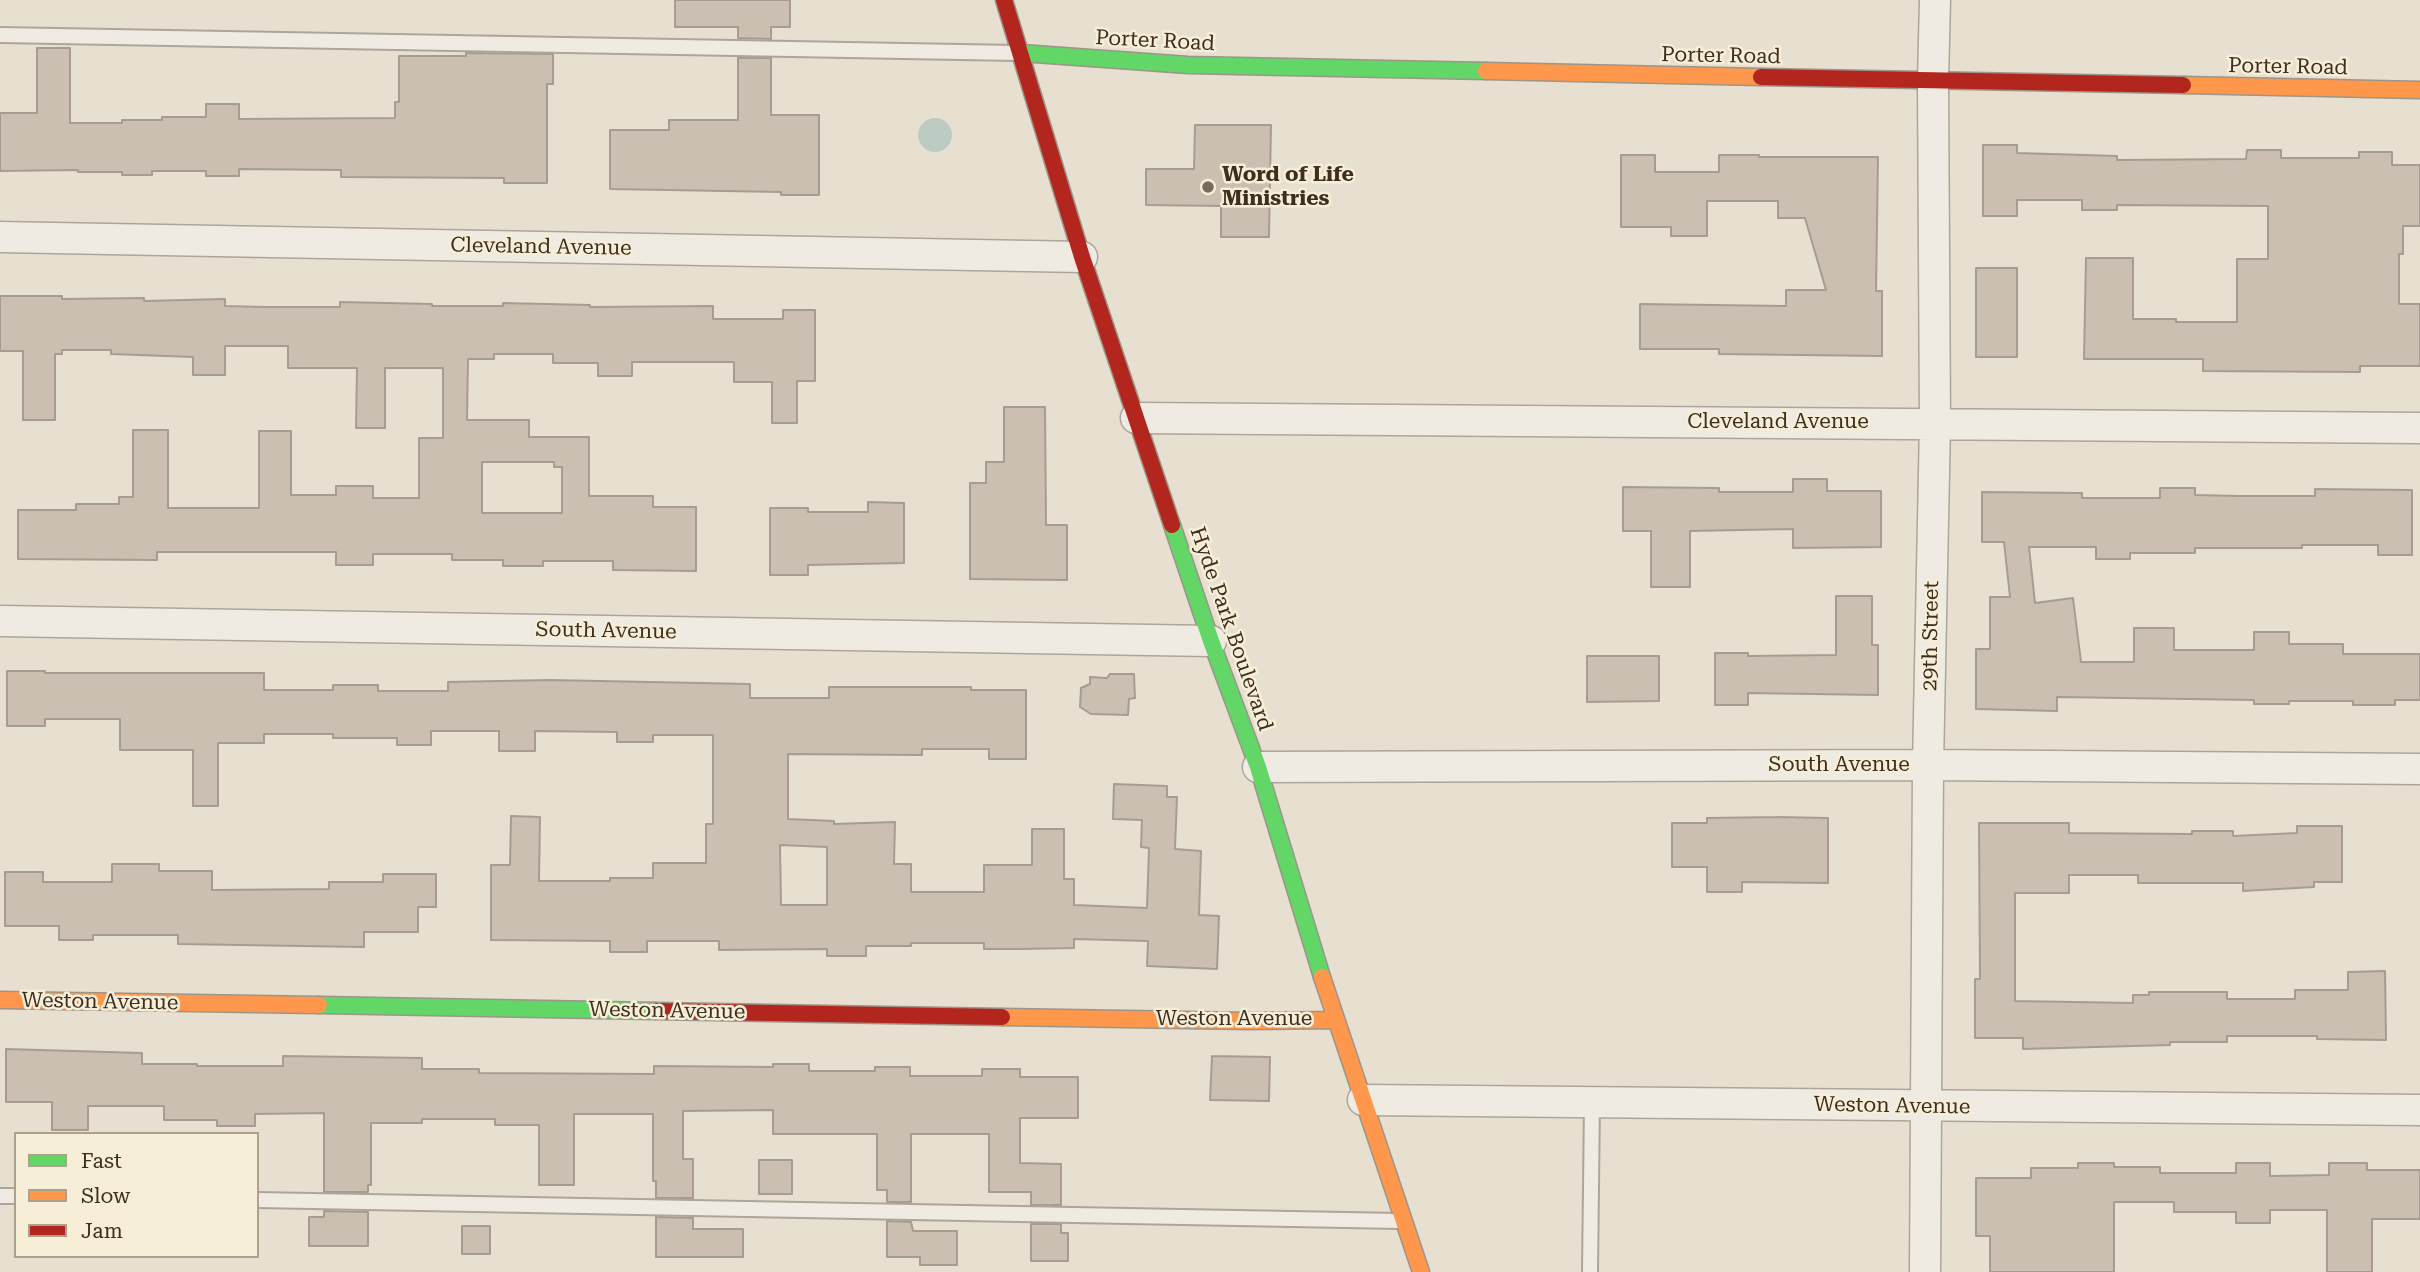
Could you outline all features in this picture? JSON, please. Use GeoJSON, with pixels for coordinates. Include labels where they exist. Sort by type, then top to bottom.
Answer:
{"type":"FeatureCollection","features":[{"type":"Feature","properties":{"kind":"main road","name":"Hyde Park Boulevard"},"geometry":{"type":"LineString","coordinates":[[1004,0],[1082,257],[1211,640],[1258,767],[1335,1020],[1421,1272]]}},
{"type":"Feature","properties":{"kind":"main road","name":"Porter Road"},"geometry":{"type":"LineString","coordinates":[[1021,53],[1188,65],[2420,90]]}},
{"type":"Feature","properties":{"kind":"main road","name":"Weston Avenue"},"geometry":{"type":"LineString","coordinates":[[0,1000],[1249,1021],[1335,1020]]}},
{"type":"Feature","properties":{"kind":"street","name":"29th Street"},"geometry":{"type":"LineString","coordinates":[[1925,1272],[1928,765],[1935,424],[1935,0]]}},
{"type":"Feature","properties":{"kind":"street","name":"Cleveland Avenue"},"geometry":{"type":"LineString","coordinates":[[0,237],[1082,257]]}},
{"type":"Feature","properties":{"kind":"street","name":"Cleveland Avenue"},"geometry":{"type":"LineString","coordinates":[[1136,418],[2420,428]]}},
{"type":"Feature","properties":{"kind":"street","name":"South Avenue"},"geometry":{"type":"LineString","coordinates":[[0,621],[1211,640]]}},
{"type":"Feature","properties":{"kind":"street","name":"South Avenue"},"geometry":{"type":"LineString","coordinates":[[1258,767],[1928,765],[2420,769]]}},
{"type":"Feature","properties":{"kind":"street","name":"Weston Avenue"},"geometry":{"type":"LineString","coordinates":[[1363,1100],[2420,1110]]}},
{"type":"Feature","properties":{"kind":"lane"},"geometry":{"type":"LineString","coordinates":[[0,34],[1021,53]]}},
{"type":"Feature","properties":{"kind":"lane"},"geometry":{"type":"LineString","coordinates":[[1590,1272],[1592,1103]]}},
{"type":"Feature","properties":{"kind":"lane"},"geometry":{"type":"LineString","coordinates":[[259,1200],[1404,1221]]}},
{"type":"Feature","properties":{"kind":"shaded area"},"geometry":{"type":"Polygon","coordinates":[[[935,118],[947,123],[952,135],[947,147],[935,152],[923,147],[918,135],[923,123],[935,118]]]}},
{"type":"Feature","properties":{"kind":"building"},"geometry":{"type":"Polygon","coordinates":[[[675,0],[790,0],[790,27],[771,27],[771,39],[738,38],[738,27],[675,27],[675,0]]]}},
{"type":"Feature","properties":{"kind":"building"},"geometry":{"type":"Polygon","coordinates":[[[37,48],[70,48],[70,123],[122,123],[122,120],[162,120],[162,117],[206,117],[206,104],[239,104],[239,119],[395,118],[395,102],[399,102],[399,56],[466,56],[466,53],[553,54],[553,84],[547,84],[547,183],[504,183],[504,178],[341,177],[341,170],[239,169],[239,176],[206,176],[206,171],[152,171],[152,175],[122,175],[122,172],[78,170],[0,171],[0,113],[37,113],[37,48]]]}},
{"type":"Feature","properties":{"kind":"building"},"geometry":{"type":"Polygon","coordinates":[[[738,58],[771,58],[771,115],[819,115],[819,195],[610,189],[610,130],[669,130],[669,120],[738,120],[738,58]]]}},
{"type":"Feature","properties":{"kind":"building","name":"Word of Life Ministries"},"geometry":{"type":"Polygon","coordinates":[[[1195,125],[1271,125],[1269,237],[1221,237],[1221,206],[1146,205],[1146,169],[1194,169],[1195,125]]]}},
{"type":"Feature","properties":{"kind":"building"},"geometry":{"type":"Polygon","coordinates":[[[1983,145],[2017,145],[2017,153],[2117,156],[2117,160],[2246,159],[2247,150],[2281,150],[2281,158],[2359,158],[2359,152],[2392,152],[2392,165],[2420,165],[2420,226],[2403,226],[2403,254],[2399,254],[2399,304],[2420,304],[2420,366],[2360,366],[2360,372],[2203,371],[2203,359],[2084,359],[2086,258],[2133,258],[2133,319],[2237,322],[2237,259],[2268,259],[2268,206],[2117,205],[2117,210],[2082,210],[2082,200],[2017,200],[2017,216],[1983,216],[1983,145]]]}},
{"type":"Feature","properties":{"kind":"building"},"geometry":{"type":"Polygon","coordinates":[[[1621,155],[1655,155],[1655,172],[1719,172],[1719,155],[1878,157],[1876,291],[1882,291],[1882,356],[1719,354],[1719,349],[1640,349],[1640,304],[1786,306],[1786,290],[1826,290],[1805,218],[1778,218],[1778,201],[1707,201],[1707,236],[1671,236],[1671,227],[1621,227],[1621,155]]]}},
{"type":"Feature","properties":{"kind":"building"},"geometry":{"type":"Polygon","coordinates":[[[1976,268],[2017,268],[2017,357],[1976,357],[1976,268]]]}},
{"type":"Feature","properties":{"kind":"building"},"geometry":{"type":"Polygon","coordinates":[[[0,296],[62,296],[62,299],[144,298],[144,301],[225,299],[225,306],[265,307],[340,307],[340,302],[432,306],[503,306],[503,303],[590,307],[713,306],[713,319],[783,319],[783,310],[815,310],[815,381],[797,381],[797,423],[772,423],[772,382],[734,382],[734,362],[632,362],[632,376],[598,376],[598,363],[553,363],[553,354],[494,354],[494,359],[468,359],[467,420],[529,420],[529,437],[589,437],[589,496],[653,496],[653,507],[696,507],[696,571],[613,570],[613,561],[543,561],[543,566],[503,566],[503,560],[452,560],[452,554],[373,554],[373,565],[336,565],[336,552],[157,552],[157,560],[18,559],[18,510],[76,510],[76,504],[119,504],[119,497],[133,497],[133,430],[168,430],[168,508],[259,508],[259,431],[291,431],[291,495],[336,495],[336,486],[373,486],[373,498],[419,498],[419,438],[443,438],[443,368],[385,368],[385,428],[356,428],[357,368],[288,368],[288,346],[225,346],[225,375],[193,375],[193,357],[111,354],[111,350],[62,350],[62,354],[55,354],[55,420],[23,420],[23,351],[0,351],[0,296]],[[482,462],[482,513],[562,513],[562,467],[554,467],[554,462],[482,462]]]}},
{"type":"Feature","properties":{"kind":"building"},"geometry":{"type":"Polygon","coordinates":[[[1004,407],[1045,407],[1046,525],[1067,525],[1067,580],[970,579],[970,483],[986,483],[986,462],[1004,462],[1004,407]]]}},
{"type":"Feature","properties":{"kind":"building"},"geometry":{"type":"Polygon","coordinates":[[[1793,479],[1827,479],[1827,491],[1881,491],[1881,547],[1793,548],[1793,529],[1690,531],[1690,587],[1651,587],[1651,531],[1623,531],[1623,487],[1719,488],[1719,492],[1793,492],[1793,479]]]}},
{"type":"Feature","properties":{"kind":"building"},"geometry":{"type":"Polygon","coordinates":[[[2160,488],[2195,488],[2195,495],[2240,496],[2315,496],[2315,489],[2412,490],[2412,555],[2378,555],[2378,545],[2302,545],[2302,548],[2195,548],[2195,553],[2130,553],[2130,559],[2096,559],[2096,547],[2029,547],[2035,603],[2073,598],[2081,662],[2134,662],[2134,628],[2174,628],[2174,650],[2254,650],[2254,632],[2289,632],[2289,644],[2343,644],[2343,654],[2420,654],[2420,700],[2395,700],[2395,705],[2353,705],[2353,701],[2254,704],[2254,700],[2057,697],[2057,711],[1976,709],[1976,649],[1990,649],[1990,597],[2010,597],[2004,542],[1982,542],[1982,492],[2082,493],[2082,498],[2160,498],[2160,488]]]}},
{"type":"Feature","properties":{"kind":"building"},"geometry":{"type":"Polygon","coordinates":[[[868,502],[904,503],[904,563],[808,565],[808,575],[770,575],[770,508],[808,508],[808,512],[868,512],[868,502]]]}},
{"type":"Feature","properties":{"kind":"building"},"geometry":{"type":"Polygon","coordinates":[[[1836,596],[1872,596],[1872,645],[1878,645],[1878,695],[1748,693],[1748,705],[1715,705],[1715,653],[1748,653],[1748,656],[1836,655],[1836,596]]]}},
{"type":"Feature","properties":{"kind":"building"},"geometry":{"type":"Polygon","coordinates":[[[1587,656],[1659,656],[1659,701],[1587,702],[1587,656]]]}},
{"type":"Feature","properties":{"kind":"building"},"geometry":{"type":"Polygon","coordinates":[[[7,671],[264,673],[264,690],[333,690],[333,685],[378,685],[378,691],[448,691],[448,682],[550,680],[750,684],[750,698],[829,698],[829,687],[971,687],[971,690],[1026,690],[1026,759],[989,759],[989,749],[922,749],[922,755],[788,754],[788,819],[834,821],[834,824],[895,822],[894,864],[911,864],[911,892],[984,892],[984,865],[1032,865],[1032,829],[1064,829],[1064,879],[1074,879],[1074,905],[1147,908],[1149,848],[1141,847],[1142,820],[1113,819],[1114,784],[1167,786],[1167,797],[1177,797],[1175,849],[1201,851],[1199,915],[1219,916],[1217,969],[1147,966],[1148,941],[1074,939],[1074,948],[1020,949],[984,949],[984,943],[911,943],[911,946],[866,946],[866,956],[827,956],[827,949],[719,950],[719,941],[647,941],[647,952],[610,952],[610,941],[491,940],[491,865],[510,865],[511,816],[540,817],[539,881],[653,878],[653,863],[706,863],[706,824],[713,824],[713,735],[653,735],[653,742],[617,742],[617,732],[535,731],[535,751],[499,751],[499,731],[431,731],[431,745],[397,745],[397,738],[264,734],[264,743],[218,743],[218,806],[193,806],[193,750],[120,750],[120,719],[45,719],[45,726],[7,726],[7,671]],[[780,845],[781,905],[827,905],[827,847],[780,845]]]}},
{"type":"Feature","properties":{"kind":"building"},"geometry":{"type":"Polygon","coordinates":[[[1110,674],[1134,674],[1135,698],[1129,699],[1128,715],[1091,714],[1080,707],[1081,688],[1090,684],[1090,677],[1107,678],[1110,674]]]}},
{"type":"Feature","properties":{"kind":"building"},"geometry":{"type":"Polygon","coordinates":[[[1707,818],[1828,818],[1828,883],[1742,882],[1742,892],[1707,892],[1707,867],[1672,867],[1672,823],[1707,823],[1707,818]]]}},
{"type":"Feature","properties":{"kind":"building"},"geometry":{"type":"Polygon","coordinates":[[[1979,823],[2069,823],[2069,833],[2192,834],[2192,831],[2233,831],[2233,836],[2297,833],[2297,826],[2342,826],[2342,882],[2314,882],[2314,887],[2243,891],[2243,883],[2138,883],[2138,875],[2069,875],[2069,893],[2015,893],[2015,1001],[2133,1003],[2133,995],[2149,995],[2149,992],[2227,992],[2227,999],[2295,999],[2295,990],[2348,990],[2348,972],[2385,971],[2386,1040],[2317,1039],[2317,1036],[2227,1036],[2227,1042],[2023,1049],[2023,1038],[1975,1038],[1975,979],[1980,979],[1979,823]]]}},
{"type":"Feature","properties":{"kind":"building"},"geometry":{"type":"Polygon","coordinates":[[[112,864],[159,864],[159,871],[212,871],[212,890],[329,889],[329,882],[383,882],[383,874],[436,874],[436,907],[418,907],[418,932],[364,932],[364,947],[178,944],[178,935],[93,935],[93,940],[59,940],[59,926],[5,926],[5,872],[43,872],[43,882],[112,882],[112,864]]]}},
{"type":"Feature","properties":{"kind":"building"},"geometry":{"type":"Polygon","coordinates":[[[6,1049],[142,1053],[142,1064],[197,1066],[283,1066],[283,1056],[422,1058],[422,1069],[479,1069],[479,1073],[654,1074],[654,1066],[773,1067],[773,1064],[809,1064],[809,1071],[875,1071],[875,1067],[910,1067],[910,1076],[982,1076],[982,1069],[1020,1069],[1020,1077],[1078,1077],[1078,1118],[1020,1118],[1020,1163],[1061,1164],[1061,1205],[1031,1205],[1031,1192],[989,1192],[989,1134],[911,1134],[911,1202],[887,1202],[887,1190],[877,1190],[877,1134],[773,1134],[773,1110],[683,1111],[683,1159],[693,1159],[693,1198],[656,1198],[656,1181],[653,1181],[653,1114],[574,1114],[574,1185],[539,1185],[539,1125],[495,1125],[495,1119],[422,1119],[422,1123],[371,1123],[371,1185],[368,1185],[368,1192],[324,1192],[324,1113],[255,1114],[255,1126],[217,1126],[217,1120],[164,1120],[164,1106],[88,1106],[88,1130],[52,1130],[52,1102],[6,1102],[6,1049]]]}},
{"type":"Feature","properties":{"kind":"building"},"geometry":{"type":"Polygon","coordinates":[[[1212,1056],[1270,1057],[1269,1101],[1210,1100],[1212,1056]]]}},
{"type":"Feature","properties":{"kind":"building"},"geometry":{"type":"Polygon","coordinates":[[[759,1160],[792,1160],[792,1194],[759,1194],[759,1160]]]}},
{"type":"Feature","properties":{"kind":"building"},"geometry":{"type":"Polygon","coordinates":[[[2078,1163],[2114,1163],[2114,1167],[2160,1167],[2160,1173],[2236,1173],[2236,1163],[2270,1163],[2270,1176],[2329,1175],[2329,1163],[2367,1163],[2367,1170],[2420,1170],[2420,1219],[2372,1219],[2372,1272],[2327,1272],[2327,1210],[2270,1210],[2270,1223],[2236,1223],[2236,1212],[2174,1212],[2174,1202],[2114,1202],[2114,1272],[1990,1272],[1990,1236],[1976,1236],[1976,1178],[2031,1178],[2031,1168],[2078,1168],[2078,1163]]]}},
{"type":"Feature","properties":{"kind":"building"},"geometry":{"type":"Polygon","coordinates":[[[324,1211],[368,1212],[368,1246],[309,1246],[309,1217],[324,1217],[324,1211]]]}},
{"type":"Feature","properties":{"kind":"building"},"geometry":{"type":"Polygon","coordinates":[[[656,1217],[693,1218],[693,1229],[743,1229],[743,1257],[656,1257],[656,1217]]]}},
{"type":"Feature","properties":{"kind":"building"},"geometry":{"type":"Polygon","coordinates":[[[887,1221],[911,1222],[913,1231],[957,1231],[957,1265],[920,1265],[920,1257],[887,1257],[887,1221]]]}},
{"type":"Feature","properties":{"kind":"building"},"geometry":{"type":"Polygon","coordinates":[[[1031,1224],[1061,1224],[1061,1233],[1068,1233],[1068,1261],[1031,1261],[1031,1224]]]}},
{"type":"Feature","properties":{"kind":"building"},"geometry":{"type":"Polygon","coordinates":[[[462,1226],[490,1226],[490,1254],[462,1254],[462,1226]]]}},
{"type":"Feature","properties":{"kind":"traffic: fast"},"geometry":{"type":"LineString","coordinates":[[1021,53],[1188,65],[1486,71]]}},
{"type":"Feature","properties":{"kind":"traffic: fast"},"geometry":{"type":"LineString","coordinates":[[1172,525],[1258,767],[1322,977]]}},
{"type":"Feature","properties":{"kind":"traffic: fast"},"geometry":{"type":"LineString","coordinates":[[319,1005],[655,1011]]}},
{"type":"Feature","properties":{"kind":"traffic: slow"},"geometry":{"type":"LineString","coordinates":[[1486,71],[1761,77]]}},
{"type":"Feature","properties":{"kind":"traffic: slow"},"geometry":{"type":"LineString","coordinates":[[2183,85],[2420,90]]}},
{"type":"Feature","properties":{"kind":"traffic: slow"},"geometry":{"type":"LineString","coordinates":[[1322,977],[1421,1272]]}},
{"type":"Feature","properties":{"kind":"traffic: slow"},"geometry":{"type":"LineString","coordinates":[[0,1000],[319,1005]]}},
{"type":"Feature","properties":{"kind":"traffic: slow"},"geometry":{"type":"LineString","coordinates":[[1002,1017],[1335,1020]]}},
{"type":"Feature","properties":{"kind":"traffic: jam"},"geometry":{"type":"LineString","coordinates":[[1004,0],[1082,257],[1172,525]]}},
{"type":"Feature","properties":{"kind":"traffic: jam"},"geometry":{"type":"LineString","coordinates":[[1761,77],[2183,85]]}},
{"type":"Feature","properties":{"kind":"traffic: jam"},"geometry":{"type":"LineString","coordinates":[[655,1011],[1002,1017]]}},
{"type":"Feature","properties":{"kind":"place","name":"Word of Life Ministries"},"geometry":{"type":"Point","coordinates":[1208,187]}}]}
